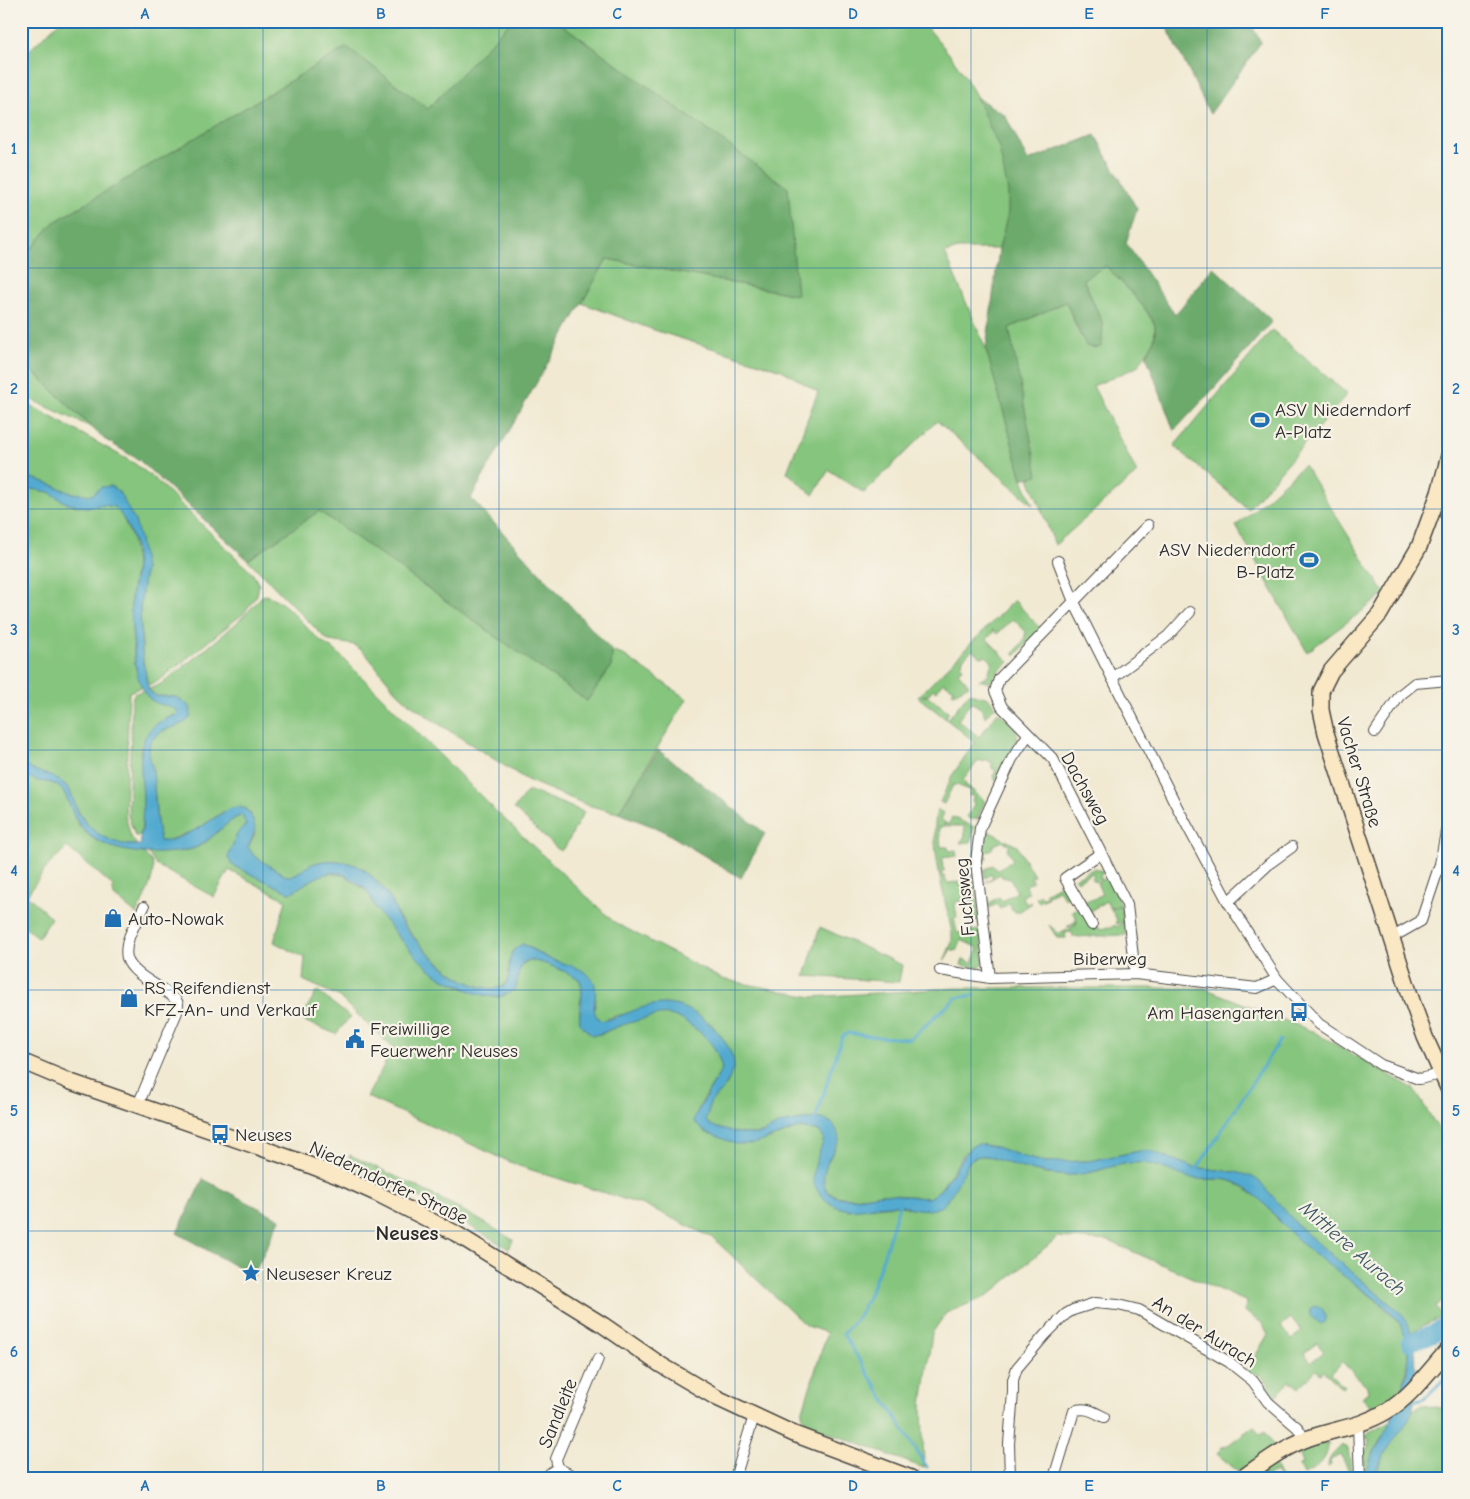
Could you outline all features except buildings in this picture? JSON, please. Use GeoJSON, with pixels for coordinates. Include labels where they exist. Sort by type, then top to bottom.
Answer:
{"type":"FeatureCollection","features":[{"type":"Feature","properties":{"kind":"main road","name":"Vacher Straße"},"geometry":{"type":"LineString","coordinates":[[1449,456],[1439,493],[1419,547],[1380,614],[1331,671],[1320,691],[1321,710],[1326,733],[1391,938],[1422,1028],[1445,1073],[1449,1090]]}},
{"type":"Feature","properties":{"kind":"main road","name":"Niederndorfer Straße"},"geometry":{"type":"LineString","coordinates":[[21,1061],[71,1082],[338,1176],[429,1220],[471,1243],[603,1325],[688,1381],[754,1416],[911,1478]]}},
{"type":"Feature","properties":{"kind":"main road"},"geometry":{"type":"LineString","coordinates":[[1242,1478],[1277,1453],[1304,1439],[1358,1425],[1389,1410],[1449,1350]]}},
{"type":"Feature","properties":{"kind":"street"},"geometry":{"type":"LineString","coordinates":[[1074,602],[1148,524]]}},
{"type":"Feature","properties":{"kind":"street"},"geometry":{"type":"LineString","coordinates":[[1058,562],[1074,602],[1176,805],[1228,902],[1277,979],[1319,1024],[1381,1065],[1419,1079],[1445,1073]]}},
{"type":"Feature","properties":{"kind":"street","name":"Dachsweg"},"geometry":{"type":"LineString","coordinates":[[1074,602],[1000,679],[995,691],[1002,707],[1053,760],[1101,853],[1127,906],[1135,974]]}},
{"type":"Feature","properties":{"kind":"street"},"geometry":{"type":"LineString","coordinates":[[1112,678],[1168,636],[1190,612]]}},
{"type":"Feature","properties":{"kind":"street"},"geometry":{"type":"LineString","coordinates":[[1375,732],[1400,696],[1415,683],[1449,680]]}},
{"type":"Feature","properties":{"kind":"street","name":"Fuchsweg"},"geometry":{"type":"LineString","coordinates":[[990,978],[976,862],[980,828],[1012,759],[1028,735]]}},
{"type":"Feature","properties":{"kind":"street"},"geometry":{"type":"LineString","coordinates":[[1391,938],[1421,921],[1440,864],[1449,816]]}},
{"type":"Feature","properties":{"kind":"street"},"geometry":{"type":"LineString","coordinates":[[1228,902],[1270,863],[1292,847]]}},
{"type":"Feature","properties":{"kind":"street"},"geometry":{"type":"LineString","coordinates":[[1092,925],[1064,878],[1101,853]]}},
{"type":"Feature","properties":{"kind":"street"},"geometry":{"type":"LineString","coordinates":[[138,1105],[177,1012],[178,1004],[174,997],[144,978],[127,957],[130,935],[144,907]]}},
{"type":"Feature","properties":{"kind":"street","name":"Biberweg"},"geometry":{"type":"LineString","coordinates":[[940,970],[990,978],[1135,974],[1257,988],[1277,979]]}},
{"type":"Feature","properties":{"kind":"street","name":"An der Aurach"},"geometry":{"type":"LineString","coordinates":[[1010,1478],[1009,1444],[1012,1392],[1017,1368],[1066,1314],[1095,1303],[1118,1305],[1138,1310],[1229,1362],[1253,1381],[1268,1402],[1298,1428],[1304,1439]]}},
{"type":"Feature","properties":{"kind":"street","name":"Sandleite"},"geometry":{"type":"LineString","coordinates":[[548,1478],[550,1473],[558,1468],[556,1459],[598,1359]]}},
{"type":"Feature","properties":{"kind":"street"},"geometry":{"type":"LineString","coordinates":[[1054,1478],[1074,1410],[1086,1409],[1104,1417]]}},
{"type":"Feature","properties":{"kind":"street"},"geometry":{"type":"LineString","coordinates":[[735,1478],[754,1416]]}},
{"type":"Feature","properties":{"kind":"street"},"geometry":{"type":"LineString","coordinates":[[1358,1425],[1360,1478]]}},
{"type":"Feature","properties":{"kind":"street"},"geometry":{"type":"LineString","coordinates":[[558,1468],[576,1478]]}},
{"type":"Feature","properties":{"kind":"green space"},"geometry":{"type":"Polygon","coordinates":[[[60,21],[511,21],[428,109],[347,47],[53,223],[21,261],[21,58],[60,21]]]}},
{"type":"Feature","properties":{"kind":"green space"},"geometry":{"type":"Polygon","coordinates":[[[511,21],[557,21],[788,188],[797,295],[607,259],[471,498],[612,651],[611,667],[587,701],[319,511],[248,560],[139,460],[104,439],[21,360],[21,261],[53,223],[347,47],[428,109],[511,21]]]}},
{"type":"Feature","properties":{"kind":"green space"},"geometry":{"type":"Polygon","coordinates":[[[557,21],[922,21],[956,63],[970,85],[988,119],[1006,174],[1008,212],[999,249],[958,249],[945,253],[986,349],[1022,479],[1033,505],[937,421],[864,493],[829,470],[813,495],[787,472],[818,392],[782,370],[654,330],[582,303],[607,259],[796,295],[788,189],[557,21]]]}},
{"type":"Feature","properties":{"kind":"green space"},"geometry":{"type":"Polygon","coordinates":[[[1164,21],[1249,21],[1261,42],[1210,114],[1164,21]]]}},
{"type":"Feature","properties":{"kind":"green space"},"geometry":{"type":"Polygon","coordinates":[[[976,97],[1005,115],[1028,161],[1095,135],[1137,209],[1126,243],[1175,315],[1213,267],[1272,321],[1174,431],[1146,355],[1155,338],[1155,326],[1148,312],[1106,266],[1083,279],[1103,324],[1102,346],[1097,348],[1086,346],[1066,302],[1009,328],[1038,475],[1022,479],[986,349],[999,249],[1008,213],[1008,192],[999,148],[976,97]]]}},
{"type":"Feature","properties":{"kind":"green space"},"geometry":{"type":"Polygon","coordinates":[[[1106,266],[1143,306],[1155,325],[1154,342],[1137,367],[1093,386],[1137,473],[1055,545],[1029,478],[1032,478],[1009,328],[1066,302],[1080,336],[1103,324],[1083,278],[1106,266]]]}},
{"type":"Feature","properties":{"kind":"green space","name":"ASV Niederndorf A-Platz"},"geometry":{"type":"Polygon","coordinates":[[[1272,330],[1347,394],[1248,509],[1174,446],[1272,330]]]}},
{"type":"Feature","properties":{"kind":"green space"},"geometry":{"type":"Polygon","coordinates":[[[31,370],[91,427],[21,395],[21,387],[31,370]]]}},
{"type":"Feature","properties":{"kind":"green space"},"geometry":{"type":"Polygon","coordinates":[[[21,400],[134,463],[156,480],[253,574],[259,585],[257,595],[244,613],[160,680],[148,685],[143,661],[140,608],[145,569],[119,492],[97,490],[92,495],[71,493],[45,482],[21,475],[21,400]]]}},
{"type":"Feature","properties":{"kind":"green space","name":"ASV Niederndorf B-Platz"},"geometry":{"type":"Polygon","coordinates":[[[1304,465],[1385,594],[1307,652],[1236,526],[1304,465]]]}},
{"type":"Feature","properties":{"kind":"green space"},"geometry":{"type":"Polygon","coordinates":[[[21,487],[49,492],[68,504],[86,507],[104,505],[115,507],[122,516],[132,538],[136,565],[131,597],[131,618],[135,666],[142,687],[129,692],[125,815],[131,837],[137,845],[119,843],[94,831],[82,818],[70,792],[63,783],[21,764],[21,487]]]}},
{"type":"Feature","properties":{"kind":"green space"},"geometry":{"type":"Polygon","coordinates":[[[319,511],[587,701],[611,667],[612,651],[625,656],[687,699],[618,813],[587,805],[527,780],[434,721],[396,691],[365,653],[355,645],[329,641],[322,635],[248,560],[319,511]]]}},
{"type":"Feature","properties":{"kind":"green space"},"geometry":{"type":"Polygon","coordinates":[[[265,595],[284,605],[317,637],[335,650],[500,815],[614,922],[722,979],[812,997],[955,988],[1204,988],[1314,1032],[1414,1089],[1449,1146],[1449,1292],[1436,1308],[1443,1316],[1411,1332],[1403,1315],[1302,1230],[1279,1205],[1235,1172],[1192,1167],[1170,1158],[1140,1151],[1089,1161],[1045,1162],[996,1147],[965,1152],[941,1189],[929,1198],[884,1194],[849,1198],[839,1197],[832,1194],[826,1188],[823,1180],[827,1162],[838,1140],[838,1134],[818,1118],[787,1123],[765,1132],[751,1134],[724,1131],[705,1120],[710,1103],[727,1085],[733,1067],[733,1058],[721,1036],[710,1023],[676,1005],[615,1016],[601,1021],[595,1014],[596,999],[579,969],[550,959],[523,944],[511,954],[508,979],[503,987],[489,988],[474,984],[459,977],[431,955],[408,930],[383,888],[361,868],[343,862],[322,861],[310,865],[295,874],[286,876],[254,856],[248,847],[255,834],[251,814],[245,808],[223,812],[198,829],[166,841],[159,841],[149,745],[157,734],[182,724],[190,718],[176,697],[156,696],[149,689],[161,684],[214,642],[265,595]]]}},
{"type":"Feature","properties":{"kind":"green space"},"geometry":{"type":"Polygon","coordinates":[[[1014,600],[1041,629],[1015,656],[1014,653],[1024,640],[1026,632],[1013,619],[997,634],[992,631],[993,633],[987,639],[1009,662],[998,671],[990,683],[979,680],[988,675],[992,662],[986,656],[981,657],[972,650],[962,660],[961,665],[963,668],[958,672],[969,685],[954,693],[952,692],[954,689],[943,682],[936,691],[933,689],[928,695],[922,696],[928,696],[949,712],[946,716],[948,719],[969,693],[989,698],[995,707],[985,717],[982,710],[971,702],[958,720],[979,737],[998,712],[1012,724],[1016,731],[1017,740],[996,781],[993,776],[996,771],[991,767],[993,764],[986,759],[984,762],[979,760],[963,780],[965,784],[985,801],[977,819],[969,819],[967,815],[974,804],[972,800],[974,797],[969,795],[971,791],[953,785],[944,804],[940,802],[953,774],[975,742],[918,697],[1014,600]]]}},
{"type":"Feature","properties":{"kind":"green space"},"geometry":{"type":"Polygon","coordinates":[[[144,690],[155,701],[178,711],[177,715],[167,717],[140,748],[143,815],[140,836],[135,836],[128,815],[132,699],[134,694],[144,690]]]}},
{"type":"Feature","properties":{"kind":"green space"},"geometry":{"type":"Polygon","coordinates":[[[658,750],[765,833],[741,878],[662,830],[618,813],[658,750]]]}},
{"type":"Feature","properties":{"kind":"green space"},"geometry":{"type":"Polygon","coordinates":[[[21,772],[36,780],[53,783],[58,786],[65,795],[80,827],[95,840],[124,850],[144,853],[150,860],[153,868],[151,881],[136,914],[114,896],[112,885],[67,847],[47,867],[27,895],[51,918],[38,938],[21,924],[21,772]]]}},
{"type":"Feature","properties":{"kind":"green space"},"geometry":{"type":"Polygon","coordinates":[[[530,791],[584,812],[565,847],[560,851],[514,809],[526,793],[530,791]]]}},
{"type":"Feature","properties":{"kind":"green space"},"geometry":{"type":"Polygon","coordinates":[[[937,810],[944,813],[941,820],[945,822],[943,827],[939,827],[941,847],[948,847],[949,851],[956,850],[957,856],[942,858],[943,869],[945,870],[941,872],[942,876],[944,876],[947,883],[960,882],[960,886],[975,883],[979,921],[974,922],[972,902],[962,904],[960,901],[957,901],[955,905],[957,918],[954,918],[957,933],[980,930],[984,961],[980,968],[961,965],[963,959],[972,963],[978,948],[961,940],[956,951],[951,949],[944,961],[952,942],[952,933],[936,855],[935,824],[937,810]]]}},
{"type":"Feature","properties":{"kind":"green space"},"geometry":{"type":"Polygon","coordinates":[[[242,815],[246,824],[237,834],[237,868],[240,867],[290,893],[326,873],[344,875],[368,892],[376,909],[395,934],[442,978],[468,990],[490,997],[500,997],[511,992],[524,963],[535,961],[579,979],[582,985],[580,1024],[591,1033],[603,1033],[632,1021],[660,1014],[673,1015],[683,1020],[709,1040],[718,1056],[722,1069],[698,1109],[703,1131],[710,1134],[763,1141],[799,1128],[819,1131],[824,1138],[818,1161],[818,1190],[831,1204],[848,1210],[893,1205],[920,1209],[947,1201],[969,1162],[975,1157],[982,1156],[1044,1174],[1068,1175],[1140,1162],[1152,1164],[1195,1179],[1232,1181],[1263,1201],[1278,1220],[1308,1249],[1375,1299],[1399,1322],[1405,1336],[1408,1356],[1403,1387],[1372,1412],[1369,1405],[1362,1398],[1368,1393],[1367,1386],[1342,1362],[1331,1374],[1344,1386],[1342,1388],[1324,1371],[1321,1374],[1316,1370],[1299,1388],[1290,1381],[1273,1400],[1265,1390],[1269,1384],[1260,1375],[1254,1373],[1252,1376],[1246,1372],[1268,1334],[1262,1323],[1244,1311],[1247,1302],[1109,1241],[1058,1237],[988,1296],[946,1313],[932,1333],[922,1405],[924,1468],[806,1424],[802,1413],[827,1333],[805,1325],[713,1238],[649,1207],[519,1166],[367,1097],[393,1048],[338,996],[303,980],[305,958],[274,942],[286,900],[229,870],[214,897],[156,865],[148,853],[180,851],[198,847],[235,818],[242,815]],[[1291,1318],[1281,1326],[1292,1339],[1302,1331],[1291,1318]],[[1317,1343],[1304,1353],[1311,1362],[1324,1352],[1317,1343]]]}},
{"type":"Feature","properties":{"kind":"green space"},"geometry":{"type":"Polygon","coordinates":[[[952,817],[974,827],[971,842],[960,843],[965,836],[964,826],[944,826],[946,823],[949,824],[952,817]]]}},
{"type":"Feature","properties":{"kind":"green space"},"geometry":{"type":"Polygon","coordinates":[[[984,829],[1017,846],[1034,876],[1031,877],[1033,881],[1025,886],[1029,892],[1022,897],[1027,904],[1032,903],[1019,912],[1011,909],[1010,903],[1000,909],[997,904],[989,908],[989,903],[999,897],[1002,901],[1017,892],[1010,878],[1003,878],[1000,874],[986,882],[993,877],[991,874],[985,878],[984,870],[993,865],[997,870],[1013,860],[1007,849],[1010,846],[1003,841],[992,846],[993,848],[985,853],[987,858],[983,861],[984,829]]]}},
{"type":"Feature","properties":{"kind":"green space"},"geometry":{"type":"Polygon","coordinates":[[[1095,868],[1103,871],[1100,876],[1101,879],[1094,882],[1091,878],[1094,876],[1092,873],[1077,881],[1075,878],[1095,868]]]}},
{"type":"Feature","properties":{"kind":"green space"},"geometry":{"type":"Polygon","coordinates":[[[1108,876],[1121,905],[1110,908],[1106,901],[1090,911],[1093,917],[1090,919],[1082,897],[1085,902],[1102,894],[1097,883],[1108,876]]]}},
{"type":"Feature","properties":{"kind":"green space"},"geometry":{"type":"Polygon","coordinates":[[[1064,882],[1072,895],[1065,899],[1059,890],[1039,902],[1036,898],[1041,895],[1043,898],[1047,896],[1045,893],[1064,882]]]}},
{"type":"Feature","properties":{"kind":"green space"},"geometry":{"type":"Polygon","coordinates":[[[1121,906],[1124,921],[1117,924],[1111,909],[1121,906]]]}},
{"type":"Feature","properties":{"kind":"green space"},"geometry":{"type":"Polygon","coordinates":[[[1079,907],[1101,930],[1115,925],[1117,927],[1124,922],[1126,935],[1073,937],[1072,932],[1065,933],[1066,938],[1057,938],[1049,925],[1059,934],[1075,926],[1077,921],[1075,925],[1067,927],[1077,920],[1072,911],[1079,907]]]}},
{"type":"Feature","properties":{"kind":"green space"},"geometry":{"type":"Polygon","coordinates":[[[820,927],[902,965],[899,982],[805,976],[820,927]]]}},
{"type":"Feature","properties":{"kind":"green space"},"geometry":{"type":"Polygon","coordinates":[[[317,991],[350,1017],[336,1034],[304,1021],[305,1011],[317,991]]]}},
{"type":"Feature","properties":{"kind":"green space"},"geometry":{"type":"Polygon","coordinates":[[[350,1155],[473,1216],[513,1240],[509,1249],[426,1200],[345,1165],[350,1155]]]}},
{"type":"Feature","properties":{"kind":"green space"},"geometry":{"type":"Polygon","coordinates":[[[203,1179],[280,1219],[253,1276],[177,1233],[203,1179]]]}},
{"type":"Feature","properties":{"kind":"green space"},"geometry":{"type":"Polygon","coordinates":[[[1449,1401],[1449,1478],[1375,1478],[1380,1463],[1395,1437],[1411,1416],[1412,1411],[1421,1405],[1442,1408],[1449,1401]]]}},
{"type":"Feature","properties":{"kind":"green space"},"geometry":{"type":"Polygon","coordinates":[[[1391,1421],[1372,1455],[1367,1478],[1365,1478],[1364,1451],[1368,1450],[1369,1439],[1365,1437],[1369,1432],[1391,1421]]]}},
{"type":"Feature","properties":{"kind":"green space"},"geometry":{"type":"Polygon","coordinates":[[[1254,1426],[1260,1435],[1265,1432],[1275,1448],[1241,1472],[1217,1454],[1223,1446],[1228,1445],[1254,1426]]]}},
{"type":"Feature","properties":{"kind":"green space"},"geometry":{"type":"Polygon","coordinates":[[[1328,1442],[1327,1453],[1322,1462],[1303,1474],[1299,1466],[1303,1463],[1298,1451],[1328,1442]]]}},
{"type":"Feature","properties":{"kind":"green space"},"geometry":{"type":"Polygon","coordinates":[[[1342,1445],[1348,1448],[1352,1477],[1341,1455],[1330,1460],[1331,1465],[1328,1467],[1328,1463],[1331,1457],[1342,1445]]]}},
{"type":"Feature","properties":{"kind":"green space"},"geometry":{"type":"Polygon","coordinates":[[[1274,1463],[1281,1478],[1275,1472],[1263,1478],[1251,1478],[1274,1463]]]}},
{"type":"Feature","properties":{"kind":"water"},"geometry":{"type":"Polygon","coordinates":[[[21,475],[45,482],[71,493],[92,495],[101,487],[111,486],[119,492],[135,521],[145,569],[140,608],[141,642],[149,691],[156,696],[176,697],[191,709],[190,718],[186,722],[157,734],[149,745],[160,841],[188,834],[231,808],[242,808],[251,816],[255,826],[248,847],[254,856],[286,876],[295,874],[310,865],[322,861],[343,862],[361,868],[383,888],[392,902],[399,919],[418,943],[444,967],[474,985],[488,988],[503,987],[507,982],[512,953],[523,944],[550,959],[578,968],[588,975],[595,985],[594,1007],[597,1017],[601,1021],[639,1009],[663,1004],[673,1005],[693,1012],[718,1032],[729,1049],[734,1066],[723,1090],[711,1102],[705,1120],[719,1128],[753,1134],[763,1133],[778,1125],[789,1122],[810,1119],[823,1119],[832,1123],[838,1133],[839,1141],[826,1166],[824,1184],[827,1191],[834,1196],[850,1198],[883,1194],[929,1198],[941,1189],[971,1146],[979,1144],[996,1147],[1045,1162],[1089,1161],[1140,1151],[1151,1151],[1192,1167],[1235,1172],[1251,1176],[1260,1182],[1302,1230],[1403,1315],[1408,1324],[1414,1342],[1416,1361],[1413,1408],[1406,1424],[1385,1453],[1375,1478],[1367,1478],[1367,1472],[1372,1456],[1396,1407],[1404,1384],[1408,1363],[1408,1353],[1402,1328],[1398,1321],[1383,1306],[1309,1250],[1257,1197],[1234,1182],[1189,1178],[1142,1163],[1119,1165],[1082,1174],[1057,1175],[1034,1171],[982,1156],[975,1157],[969,1162],[952,1193],[944,1204],[935,1209],[923,1210],[885,1205],[860,1209],[843,1209],[825,1199],[814,1183],[813,1173],[824,1138],[819,1131],[799,1128],[754,1144],[736,1144],[703,1131],[694,1121],[722,1069],[718,1056],[708,1040],[699,1031],[675,1016],[658,1015],[621,1025],[601,1034],[592,1035],[580,1024],[582,989],[579,979],[535,961],[524,962],[519,971],[516,988],[507,994],[499,996],[475,993],[446,980],[433,972],[416,956],[378,912],[367,891],[348,877],[335,873],[321,875],[290,893],[232,865],[228,857],[237,834],[246,825],[242,815],[228,823],[198,847],[178,852],[146,853],[115,848],[101,843],[89,835],[76,820],[63,791],[57,785],[38,781],[27,776],[21,772],[21,764],[54,778],[66,786],[81,817],[94,831],[111,840],[130,845],[140,845],[143,802],[142,747],[152,728],[162,720],[177,715],[178,711],[151,700],[144,692],[137,674],[131,613],[136,558],[134,542],[120,513],[115,507],[104,505],[86,507],[68,504],[49,492],[21,487],[21,475]]]}},
{"type":"Feature","properties":{"kind":"water"},"geometry":{"type":"Polygon","coordinates":[[[1315,1305],[1324,1312],[1324,1323],[1319,1324],[1311,1315],[1310,1309],[1315,1305]]]}},
{"type":"Feature","properties":{"kind":"waterway"},"geometry":{"type":"LineString","coordinates":[[815,1120],[842,1037],[848,1033],[910,1039],[956,998],[974,995]]}},
{"type":"Feature","properties":{"kind":"waterway"},"geometry":{"type":"LineString","coordinates":[[1196,1170],[1280,1040]]}},
{"type":"Feature","properties":{"kind":"waterway"},"geometry":{"type":"LineString","coordinates":[[900,1202],[882,1260],[865,1304],[843,1334],[927,1467]]}},
{"type":"Feature","properties":{"kind":"waterway"},"geometry":{"type":"LineString","coordinates":[[1410,1342],[1434,1333],[1449,1323]]}},
{"type":"Feature","properties":{"kind":"waterway"},"geometry":{"type":"LineString","coordinates":[[1412,1401],[1425,1398],[1449,1374]]}},
{"type":"Feature","properties":{"kind":"place","name":"ASV Niederndorf A-Platz"},"geometry":{"type":"Point","coordinates":[1260,420]}},
{"type":"Feature","properties":{"kind":"place","name":"ASV Niederndorf B-Platz"},"geometry":{"type":"Point","coordinates":[1309,560]}},
{"type":"Feature","properties":{"kind":"place","name":"Auto-Nowak"},"geometry":{"type":"Point","coordinates":[113,918]}},
{"type":"Feature","properties":{"kind":"place","name":"RS Reifendienst KFZ-An- und Verkauf"},"geometry":{"type":"Point","coordinates":[129,998]}},
{"type":"Feature","properties":{"kind":"place","name":"Am Hasengarten"},"geometry":{"type":"Point","coordinates":[1299,1012]}},
{"type":"Feature","properties":{"kind":"place","name":"Freiwillige Feuerwehr Neuses"},"geometry":{"type":"Point","coordinates":[355,1039]}},
{"type":"Feature","properties":{"kind":"place","name":"Neuses"},"geometry":{"type":"Point","coordinates":[220,1134]}},
{"type":"Feature","properties":{"kind":"place","name":"Neuseser Kreuz"},"geometry":{"type":"Point","coordinates":[251,1273]}},
{"type":"Feature","properties":{"kind":"district","name":"Neuses"},"geometry":{"type":"Point","coordinates":[407,1233]}},
{"type":"Feature","properties":{"kind":"water label","name":"Mittlere Aurach"},"geometry":{"type":"Point","coordinates":[1353,1248]}}]}
